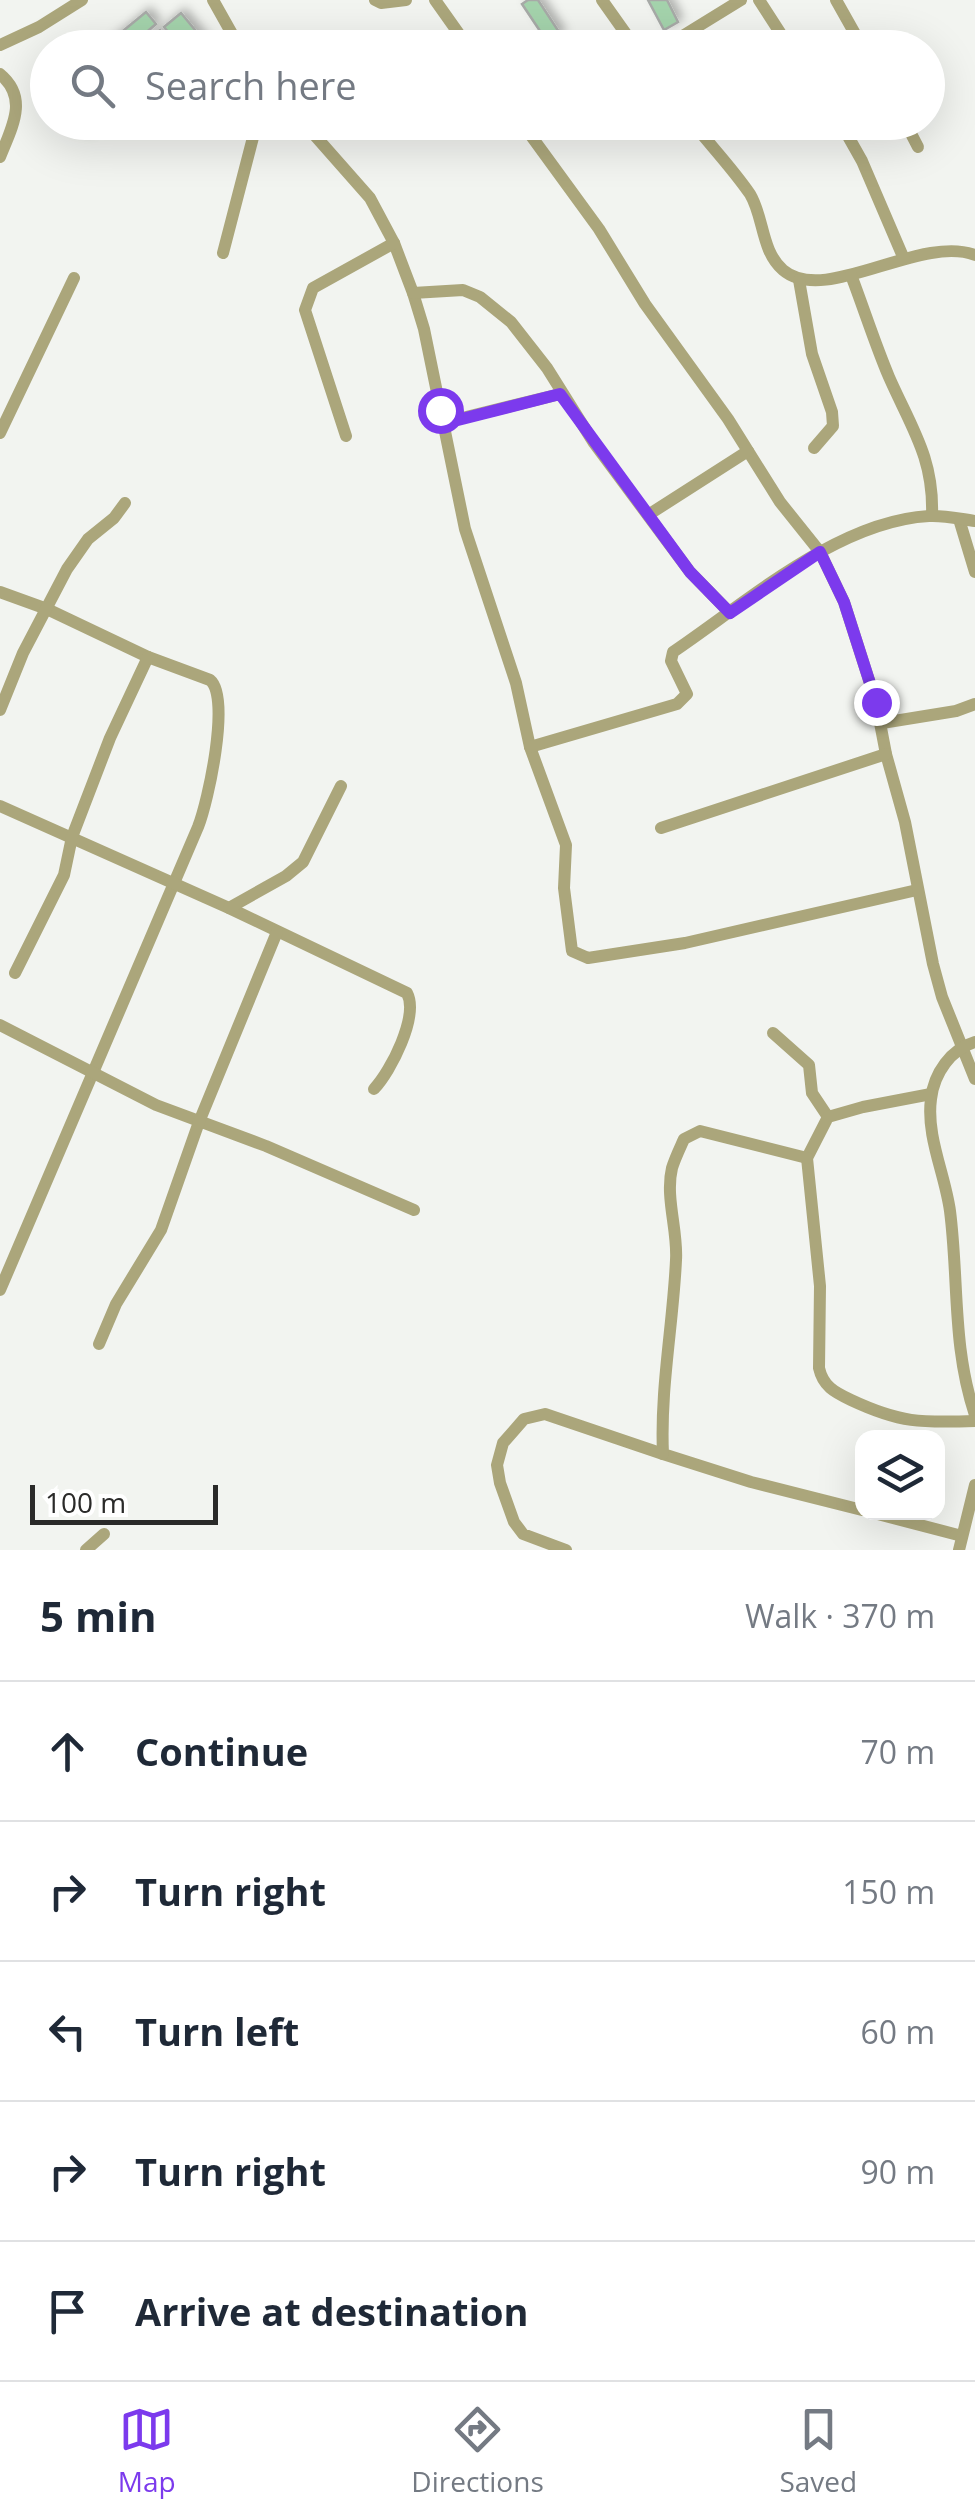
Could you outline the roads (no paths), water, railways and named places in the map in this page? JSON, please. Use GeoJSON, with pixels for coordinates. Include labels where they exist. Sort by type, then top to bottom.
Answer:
{"type":"FeatureCollection","features":[{"type":"Feature","properties":{"kind":"street"},"geometry":{"type":"LineString","coordinates":[[32,30],[82,0]]}},
{"type":"Feature","properties":{"kind":"street"},"geometry":{"type":"LineString","coordinates":[[213,0],[230,30]]}},
{"type":"Feature","properties":{"kind":"street"},"geometry":{"type":"LineString","coordinates":[[375,0],[406,0]]}},
{"type":"Feature","properties":{"kind":"street"},"geometry":{"type":"LineString","coordinates":[[435,0],[456,30]]}},
{"type":"Feature","properties":{"kind":"street"},"geometry":{"type":"LineString","coordinates":[[602,0],[623,30]]}},
{"type":"Feature","properties":{"kind":"street"},"geometry":{"type":"LineString","coordinates":[[692,30],[741,0]]}},
{"type":"Feature","properties":{"kind":"street"},"geometry":{"type":"LineString","coordinates":[[759,0],[778,30]]}},
{"type":"Feature","properties":{"kind":"street"},"geometry":{"type":"LineString","coordinates":[[836,0],[853,30]]}},
{"type":"Feature","properties":{"kind":"street"},"geometry":{"type":"LineString","coordinates":[[0,45],[30,31]]}},
{"type":"Feature","properties":{"kind":"street"},"geometry":{"type":"LineString","coordinates":[[0,74],[15,89],[18,99],[14,124],[0,157]]}},
{"type":"Feature","properties":{"kind":"street"},"geometry":{"type":"LineString","coordinates":[[223,253],[252,140]]}},
{"type":"Feature","properties":{"kind":"street"},"geometry":{"type":"LineString","coordinates":[[319,140],[370,198],[394,243],[413,293],[465,529],[516,684],[530,748],[566,846],[564,888],[572,950],[588,958],[685,943],[917,890]]}},
{"type":"Feature","properties":{"kind":"street"},"geometry":{"type":"LineString","coordinates":[[535,140],[780,502],[820,552],[850,616],[882,723],[938,980],[968,1044],[975,1079]]}},
{"type":"Feature","properties":{"kind":"street"},"geometry":{"type":"LineString","coordinates":[[706,140],[751,196],[771,255],[783,270],[799,280],[820,281],[851,275],[946,248],[975,255]]}},
{"type":"Feature","properties":{"kind":"street"},"geometry":{"type":"LineString","coordinates":[[850,140],[904,258]]}},
{"type":"Feature","properties":{"kind":"street"},"geometry":{"type":"LineString","coordinates":[[914,140],[918,147]]}},
{"type":"Feature","properties":{"kind":"street"},"geometry":{"type":"LineString","coordinates":[[346,436],[305,310],[307,297],[313,288],[394,243]]}},
{"type":"Feature","properties":{"kind":"street"},"geometry":{"type":"LineString","coordinates":[[851,275],[928,464],[933,489],[932,516]]}},
{"type":"Feature","properties":{"kind":"street"},"geometry":{"type":"LineString","coordinates":[[0,433],[74,278]]}},
{"type":"Feature","properties":{"kind":"street"},"geometry":{"type":"LineString","coordinates":[[799,280],[812,354],[832,412],[833,426],[814,448]]}},
{"type":"Feature","properties":{"kind":"street"},"geometry":{"type":"LineString","coordinates":[[413,293],[462,290],[480,297],[510,322],[690,572],[730,613]]}},
{"type":"Feature","properties":{"kind":"street"},"geometry":{"type":"LineString","coordinates":[[442,424],[560,394]]}},
{"type":"Feature","properties":{"kind":"street"},"geometry":{"type":"LineString","coordinates":[[648,515],[748,451]]}},
{"type":"Feature","properties":{"kind":"street"},"geometry":{"type":"LineString","coordinates":[[0,710],[24,653],[78,551],[125,503]]}},
{"type":"Feature","properties":{"kind":"street"},"geometry":{"type":"LineString","coordinates":[[530,748],[685,699],[687,694],[670,656],[820,552],[867,528],[932,516],[975,521]]}},
{"type":"Feature","properties":{"kind":"street"},"geometry":{"type":"LineString","coordinates":[[958,519],[975,572]]}},
{"type":"Feature","properties":{"kind":"street"},"geometry":{"type":"LineString","coordinates":[[0,592],[47,608],[148,658],[210,680],[219,697],[206,808],[0,1290]]}},
{"type":"Feature","properties":{"kind":"street"},"geometry":{"type":"LineString","coordinates":[[16,974],[64,875],[72,837],[110,738],[148,658]]}},
{"type":"Feature","properties":{"kind":"street"},"geometry":{"type":"LineString","coordinates":[[882,723],[956,711],[975,704]]}},
{"type":"Feature","properties":{"kind":"street"},"geometry":{"type":"LineString","coordinates":[[661,828],[886,754]]}},
{"type":"Feature","properties":{"kind":"street"},"geometry":{"type":"LineString","coordinates":[[229,908],[286,876],[302,862],[340,786]]}},
{"type":"Feature","properties":{"kind":"street"},"geometry":{"type":"LineString","coordinates":[[0,806],[406,992],[411,1000],[410,1014],[392,1066],[374,1089]]}},
{"type":"Feature","properties":{"kind":"street"},"geometry":{"type":"LineString","coordinates":[[99,1344],[116,1304],[161,1230],[199,1122],[277,932]]}},
{"type":"Feature","properties":{"kind":"street"},"geometry":{"type":"LineString","coordinates":[[0,1026],[91,1074],[414,1210]]}},
{"type":"Feature","properties":{"kind":"street"},"geometry":{"type":"LineString","coordinates":[[773,1033],[808,1065],[812,1093],[828,1117]]}},
{"type":"Feature","properties":{"kind":"street"},"geometry":{"type":"LineString","coordinates":[[931,1094],[828,1117],[808,1158],[820,1286],[822,1380],[834,1392],[901,1420],[924,1423],[975,1418],[959,1356],[950,1213],[932,1128],[931,1094],[950,1056],[968,1044]]}},
{"type":"Feature","properties":{"kind":"street"},"geometry":{"type":"LineString","coordinates":[[663,1454],[662,1390],[673,1326],[677,1254],[672,1168],[684,1139],[700,1131],[710,1132],[808,1158]]}},
{"type":"Feature","properties":{"kind":"street"},"geometry":{"type":"LineString","coordinates":[[566,1550],[523,1534],[514,1522],[497,1465],[503,1443],[524,1419],[545,1414],[752,1482],[855,1508]]}},
{"type":"Feature","properties":{"kind":"street"},"geometry":{"type":"LineString","coordinates":[[893,1520],[961,1543],[975,1485]]}},
{"type":"Feature","properties":{"kind":"street"},"geometry":{"type":"LineString","coordinates":[[86,1550],[104,1534]]}}]}
